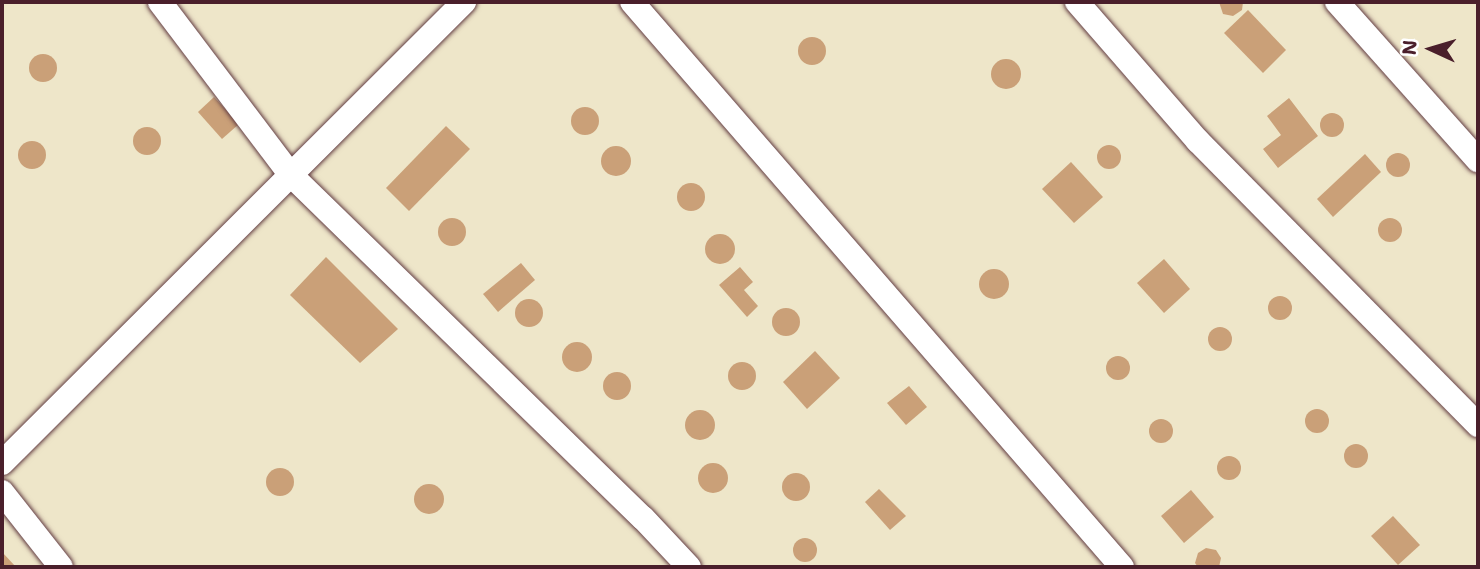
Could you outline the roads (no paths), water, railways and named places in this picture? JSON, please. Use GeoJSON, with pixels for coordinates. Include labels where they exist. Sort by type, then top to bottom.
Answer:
{"type":"FeatureCollection","features":[{"type":"Feature","properties":{"kind":"street"},"geometry":{"type":"LineString","coordinates":[[160,2],[291,175],[690,567]]}},
{"type":"Feature","properties":{"kind":"street"},"geometry":{"type":"LineString","coordinates":[[2,463],[464,2]]}},
{"type":"Feature","properties":{"kind":"street"},"geometry":{"type":"LineString","coordinates":[[632,2],[1122,567]]}},
{"type":"Feature","properties":{"kind":"street"},"geometry":{"type":"LineString","coordinates":[[1077,2],[1198,141],[1478,425]]}},
{"type":"Feature","properties":{"kind":"street"},"geometry":{"type":"LineString","coordinates":[[1337,2],[1478,160]]}},
{"type":"Feature","properties":{"kind":"street"},"geometry":{"type":"LineString","coordinates":[[2,492],[61,567]]}}]}
